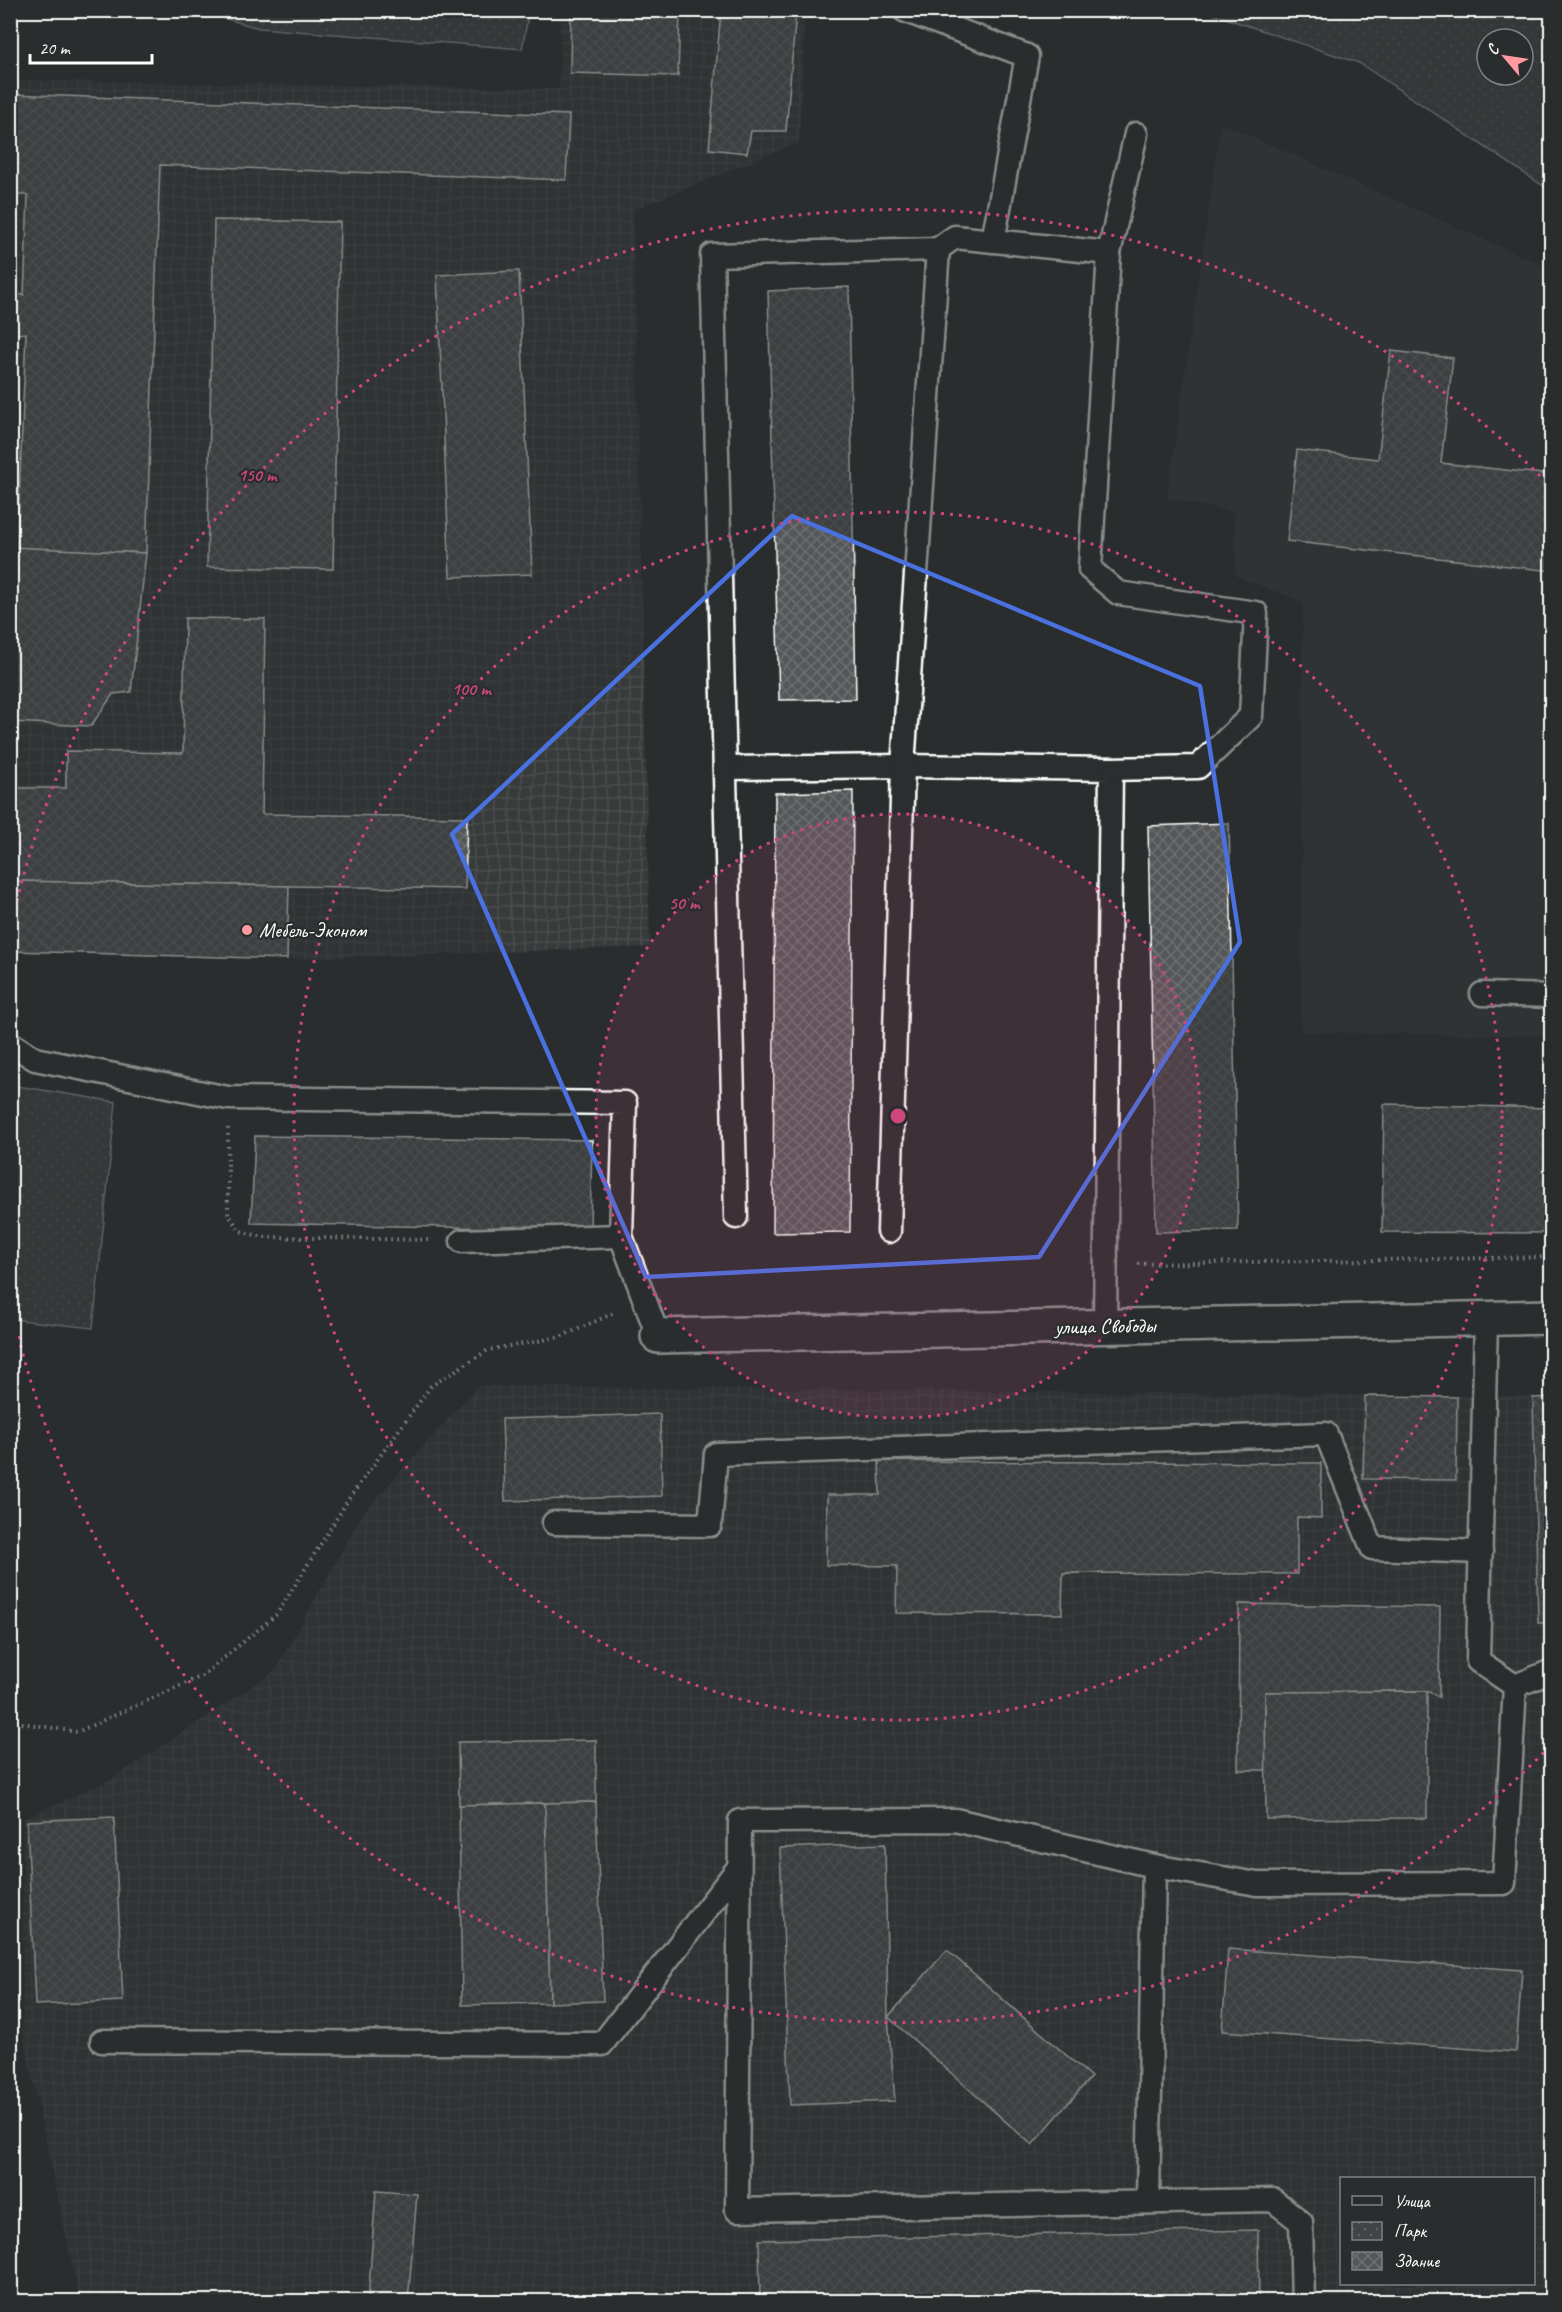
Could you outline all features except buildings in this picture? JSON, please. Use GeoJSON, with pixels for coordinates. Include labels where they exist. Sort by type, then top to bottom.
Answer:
{"type":"FeatureCollection","features":[{"type":"Feature","properties":{"kind":"street","name":"улица Свободы"},"geometry":{"type":"LineString","coordinates":[[658,1336],[1551,1317]]}},
{"type":"Feature","properties":{"kind":"lane"},"geometry":{"type":"LineString","coordinates":[[904,10],[1027,56],[993,241]]}},
{"type":"Feature","properties":{"kind":"lane"},"geometry":{"type":"LineString","coordinates":[[725,768],[903,766],[1111,769],[1198,767],[1251,716],[1256,613],[1118,593],[1090,569],[1108,253],[1136,134]]}},
{"type":"Feature","properties":{"kind":"lane"},"geometry":{"type":"LineString","coordinates":[[736,1217],[712,255],[938,249],[956,237],[1108,253]]}},
{"type":"Feature","properties":{"kind":"lane"},"geometry":{"type":"LineString","coordinates":[[889,1231],[903,766],[938,249]]}},
{"type":"Feature","properties":{"kind":"lane"},"geometry":{"type":"LineString","coordinates":[[1105,1326],[1111,769]]}},
{"type":"Feature","properties":{"kind":"lane"},"geometry":{"type":"LineString","coordinates":[[1482,994],[1551,996]]}},
{"type":"Feature","properties":{"kind":"lane"},"geometry":{"type":"LineString","coordinates":[[10,1043],[35,1059],[228,1098],[625,1103],[621,1236],[658,1336]]}},
{"type":"Feature","properties":{"kind":"lane"},"geometry":{"type":"LineString","coordinates":[[462,1240],[621,1236]]}},
{"type":"Feature","properties":{"kind":"lane"},"geometry":{"type":"LineString","coordinates":[[1486,1319],[1478,1660],[1515,1686]]}},
{"type":"Feature","properties":{"kind":"lane"},"geometry":{"type":"LineString","coordinates":[[554,1523],[710,1525],[716,1454],[1326,1434],[1372,1548],[1481,1552]]}},
{"type":"Feature","properties":{"kind":"lane"},"geometry":{"type":"LineString","coordinates":[[1515,1686],[1551,1671]]}},
{"type":"Feature","properties":{"kind":"lane"},"geometry":{"type":"LineString","coordinates":[[1303,2301],[1301,2222],[1273,2200],[737,2210],[740,1821],[955,1820],[1154,1866],[1257,1884],[1504,1883],[1515,1686]]}},
{"type":"Feature","properties":{"kind":"lane"},"geometry":{"type":"LineString","coordinates":[[1148,2202],[1154,1866]]}},
{"type":"Feature","properties":{"kind":"lane"},"geometry":{"type":"LineString","coordinates":[[102,2041],[602,2044],[739,1868]]}},
{"type":"Feature","properties":{"kind":"path"},"geometry":{"type":"LineString","coordinates":[[228,1098],[228,1214],[240,1232],[263,1237],[462,1240]]}},
{"type":"Feature","properties":{"kind":"path"},"geometry":{"type":"LineString","coordinates":[[1105,1265],[1551,1257]]}},
{"type":"Feature","properties":{"kind":"path"},"geometry":{"type":"LineString","coordinates":[[10,1721],[77,1732],[202,1676],[277,1614],[350,1497],[431,1386],[488,1350],[560,1337],[643,1300]]}},
{"type":"Feature","properties":{"kind":"highlighted area"},"geometry":{"type":"Polygon","coordinates":[[[792,516],[1200,686],[1240,942],[1039,1257],[646,1277],[452,834],[792,516]]]}},
{"type":"Feature","properties":{"kind":"shaded area"},"geometry":{"type":"Polygon","coordinates":[[[560,11],[805,11],[799,142],[633,210],[650,947],[287,959],[11,951],[10,80],[559,89],[560,11]]]}},
{"type":"Feature","properties":{"kind":"shaded area"},"geometry":{"type":"Polygon","coordinates":[[[1221,123],[1551,269],[1551,1036],[1301,1032],[1303,602],[1236,576],[1234,512],[1167,498],[1221,123]]]}},
{"type":"Feature","properties":{"kind":"shaded area"},"geometry":{"type":"Polygon","coordinates":[[[478,1386],[1551,1397],[1551,2301],[80,2301],[22,2030],[23,1819],[112,1779],[275,1671],[363,1513],[478,1386]]]}},
{"type":"Feature","properties":{"kind":"green space"},"geometry":{"type":"Polygon","coordinates":[[[198,11],[529,11],[522,49],[259,28],[198,11]]]}},
{"type":"Feature","properties":{"kind":"green space"},"geometry":{"type":"Polygon","coordinates":[[[1204,11],[1551,11],[1551,191],[1359,63],[1204,11]]]}},
{"type":"Feature","properties":{"kind":"green space"},"geometry":{"type":"Polygon","coordinates":[[[11,1085],[116,1102],[93,1328],[11,1319],[11,1085]]]}},
{"type":"Feature","properties":{"kind":"place","name":"Мебель-Эконом"},"geometry":{"type":"Point","coordinates":[247,930]}}]}
